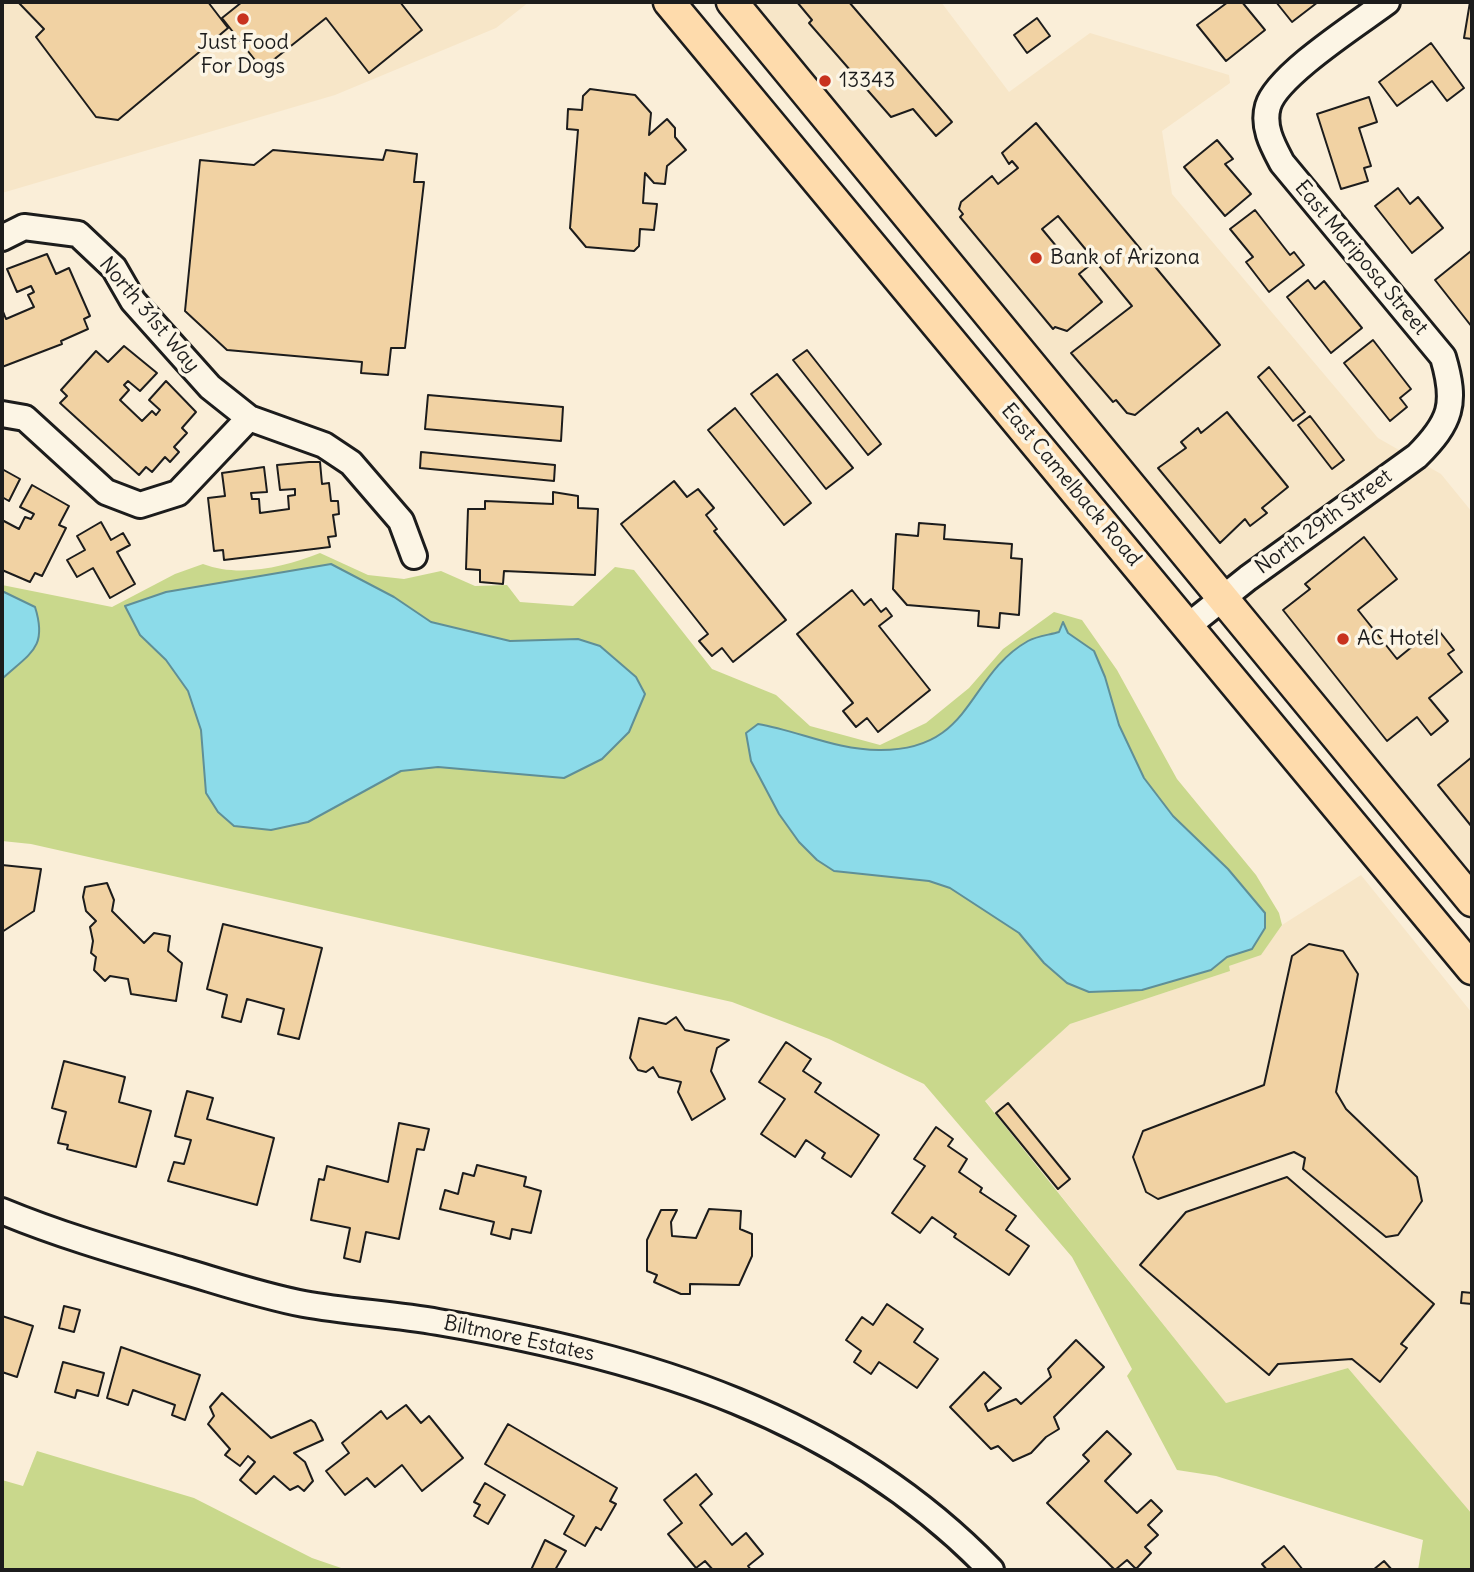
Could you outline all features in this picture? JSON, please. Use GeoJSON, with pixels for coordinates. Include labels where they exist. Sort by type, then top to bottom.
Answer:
{"type":"FeatureCollection","features":[{"type":"Feature","properties":{"kind":"main road","name":"East Camelback Road"},"geometry":{"type":"LineString","coordinates":[[669,2],[1472,969]]}},
{"type":"Feature","properties":{"kind":"main road"},"geometry":{"type":"LineString","coordinates":[[732,2],[1472,901]]}},
{"type":"Feature","properties":{"kind":"main road"},"geometry":{"type":"LineString","coordinates":[[841,208],[877,177]]}},
{"type":"Feature","properties":{"kind":"street","name":"East Mariposa Street"},"geometry":{"type":"LineString","coordinates":[[1387,2],[1297,70],[1276,91],[1268,107],[1267,135],[1282,163],[1443,358],[1450,381],[1449,410]]}},
{"type":"Feature","properties":{"kind":"street","name":"North 31st Way"},"geometry":{"type":"LineString","coordinates":[[2,238],[24,227],[78,234],[114,268],[132,301],[166,342],[210,387],[249,418],[324,445],[351,463],[401,521],[414,556]]}},
{"type":"Feature","properties":{"kind":"street","name":"North 29th Street"},"geometry":{"type":"LineString","coordinates":[[1188,626],[1417,456],[1440,433],[1449,410]]}},
{"type":"Feature","properties":{"kind":"street"},"geometry":{"type":"LineString","coordinates":[[2,414],[25,418],[106,492],[140,505],[178,493],[249,418]]}},
{"type":"Feature","properties":{"kind":"street","name":"Biltmore Estates"},"geometry":{"type":"LineString","coordinates":[[2,1211],[57,1234],[275,1297],[306,1304],[440,1322],[538,1341],[671,1374],[758,1409],[855,1460],[898,1489],[968,1546],[990,1570]]}},
{"type":"Feature","properties":{"kind":"shaded area"},"geometry":{"type":"Polygon","coordinates":[[[2,2],[529,2],[496,28],[335,95],[2,193],[2,2]]]}},
{"type":"Feature","properties":{"kind":"shaded area"},"geometry":{"type":"Polygon","coordinates":[[[751,2],[941,2],[1009,92],[1090,33],[1229,75],[1230,83],[1162,131],[1172,194],[1378,438],[1441,474],[1472,512],[1472,879],[751,2]]]}},
{"type":"Feature","properties":{"kind":"shaded area"},"geometry":{"type":"Polygon","coordinates":[[[1361,875],[1472,1013],[1472,1514],[1348,1368],[1226,1403],[985,1100],[1070,1024],[1229,971],[1229,966],[1261,954],[1282,925],[1361,875]]]}},
{"type":"Feature","properties":{"kind":"green space"},"geometry":{"type":"Polygon","coordinates":[[[320,553],[368,575],[404,579],[441,571],[475,586],[507,585],[520,602],[573,606],[615,567],[634,570],[712,669],[776,695],[810,726],[880,745],[926,723],[969,688],[1003,649],[1054,612],[1082,620],[1117,670],[1177,779],[1256,875],[1279,913],[1282,925],[1261,955],[1229,966],[1230,971],[1070,1024],[985,1101],[1226,1403],[1348,1368],[1472,1514],[1472,1570],[1418,1570],[1423,1540],[1216,1476],[1177,1470],[1127,1376],[1132,1369],[1072,1257],[924,1084],[829,1039],[732,1002],[31,844],[2,841],[2,585],[112,607],[175,574],[203,564],[232,570],[262,569],[292,563],[320,553]]]}},
{"type":"Feature","properties":{"kind":"green space"},"geometry":{"type":"Polygon","coordinates":[[[37,1451],[194,1498],[312,1558],[347,1570],[2,1570],[2,1480],[23,1486],[37,1451]]]}},
{"type":"Feature","properties":{"kind":"water"},"geometry":{"type":"Polygon","coordinates":[[[331,564],[394,597],[431,622],[510,641],[578,639],[600,646],[636,677],[645,694],[629,732],[602,759],[564,778],[438,767],[401,771],[308,822],[271,830],[234,826],[218,812],[206,793],[201,730],[188,691],[166,660],[140,635],[125,606],[166,592],[331,564]]]}},
{"type":"Feature","properties":{"kind":"water"},"geometry":{"type":"Polygon","coordinates":[[[2,591],[35,607],[39,632],[34,649],[2,679],[2,591]]]}},
{"type":"Feature","properties":{"kind":"water"},"geometry":{"type":"Polygon","coordinates":[[[1063,622],[1068,633],[1094,651],[1119,725],[1144,778],[1173,816],[1228,869],[1265,913],[1265,928],[1252,949],[1227,957],[1211,970],[1142,990],[1089,992],[1067,983],[1044,963],[1019,933],[950,888],[929,881],[834,871],[817,860],[799,842],[779,814],[751,761],[746,733],[758,724],[863,749],[910,747],[934,738],[952,725],[1008,656],[1032,639],[1059,632],[1063,622]]]}},
{"type":"Feature","properties":{"kind":"building"},"geometry":{"type":"Polygon","coordinates":[[[18,2],[208,2],[228,28],[118,120],[96,117],[36,37],[44,29],[18,2]]]}},
{"type":"Feature","properties":{"kind":"building"},"geometry":{"type":"Polygon","coordinates":[[[242,2],[400,2],[422,30],[369,73],[326,18],[262,69],[222,18],[242,2]]]}},
{"type":"Feature","properties":{"kind":"building"},"geometry":{"type":"Polygon","coordinates":[[[797,2],[849,2],[952,122],[936,136],[913,109],[891,117],[809,23],[812,20],[797,2]]]}},
{"type":"Feature","properties":{"kind":"building"},"geometry":{"type":"Polygon","coordinates":[[[1228,2],[1242,2],[1265,30],[1226,61],[1197,25],[1228,2]]]}},
{"type":"Feature","properties":{"kind":"building"},"geometry":{"type":"Polygon","coordinates":[[[1276,2],[1318,2],[1292,22],[1276,2]]]}},
{"type":"Feature","properties":{"kind":"building"},"geometry":{"type":"Polygon","coordinates":[[[1472,2],[1472,39],[1464,38],[1472,2]]]}},
{"type":"Feature","properties":{"kind":"building"},"geometry":{"type":"Polygon","coordinates":[[[1037,18],[1050,36],[1027,53],[1014,35],[1037,18]]]}},
{"type":"Feature","properties":{"kind":"building"},"geometry":{"type":"Polygon","coordinates":[[[1431,43],[1464,88],[1447,101],[1432,81],[1397,106],[1379,82],[1431,43]]]}},
{"type":"Feature","properties":{"kind":"building"},"geometry":{"type":"Polygon","coordinates":[[[590,89],[635,95],[651,113],[649,135],[667,119],[675,128],[675,137],[686,150],[667,166],[665,184],[654,183],[645,173],[643,203],[657,204],[654,230],[640,229],[639,246],[634,251],[586,247],[570,228],[578,130],[567,129],[568,109],[582,110],[583,96],[590,89]]]}},
{"type":"Feature","properties":{"kind":"building"},"geometry":{"type":"Polygon","coordinates":[[[1369,97],[1377,122],[1359,128],[1371,166],[1364,168],[1368,181],[1341,189],[1317,114],[1369,97]]]}},
{"type":"Feature","properties":{"kind":"building"},"geometry":{"type":"Polygon","coordinates":[[[1036,123],[1220,345],[1135,415],[1127,413],[1116,400],[1113,402],[1071,353],[1132,306],[1095,261],[1079,274],[1102,302],[1067,331],[1055,327],[1053,329],[960,217],[963,214],[959,209],[961,202],[992,176],[998,184],[1018,168],[1012,161],[1009,164],[1002,153],[1036,123]],[[1058,216],[1042,229],[1071,264],[1076,260],[1072,256],[1079,251],[1082,255],[1087,251],[1058,216]]]}},
{"type":"Feature","properties":{"kind":"building"},"geometry":{"type":"Polygon","coordinates":[[[1217,140],[1233,159],[1225,164],[1251,194],[1225,216],[1184,167],[1217,140]]]}},
{"type":"Feature","properties":{"kind":"building"},"geometry":{"type":"Polygon","coordinates":[[[273,150],[383,160],[386,150],[417,154],[414,182],[424,182],[405,348],[391,348],[388,375],[361,373],[362,362],[227,350],[185,311],[200,160],[254,165],[273,150]]]}},
{"type":"Feature","properties":{"kind":"building"},"geometry":{"type":"Polygon","coordinates":[[[1398,188],[1410,204],[1418,197],[1443,228],[1412,253],[1375,206],[1398,188]]]}},
{"type":"Feature","properties":{"kind":"building"},"geometry":{"type":"Polygon","coordinates":[[[1255,210],[1290,255],[1294,252],[1304,265],[1269,292],[1246,262],[1253,257],[1230,229],[1255,210]]]}},
{"type":"Feature","properties":{"kind":"building"},"geometry":{"type":"Polygon","coordinates":[[[1472,252],[1472,327],[1435,280],[1472,252]]]}},
{"type":"Feature","properties":{"kind":"building"},"geometry":{"type":"Polygon","coordinates":[[[47,254],[56,274],[69,268],[90,316],[84,319],[88,329],[61,341],[62,344],[2,367],[2,309],[6,319],[34,307],[28,295],[34,292],[31,286],[17,292],[7,269],[47,254]]]}},
{"type":"Feature","properties":{"kind":"building"},"geometry":{"type":"Polygon","coordinates":[[[1308,280],[1315,289],[1324,281],[1362,328],[1331,353],[1287,297],[1308,280]]]}},
{"type":"Feature","properties":{"kind":"building"},"geometry":{"type":"Polygon","coordinates":[[[1373,340],[1411,389],[1400,398],[1407,407],[1390,421],[1344,363],[1373,340]]]}},
{"type":"Feature","properties":{"kind":"building"},"geometry":{"type":"Polygon","coordinates":[[[124,346],[157,373],[140,391],[128,381],[124,385],[129,390],[120,400],[142,421],[152,411],[156,415],[160,410],[149,400],[166,381],[196,412],[182,428],[187,433],[174,447],[179,452],[170,462],[165,457],[152,472],[146,467],[139,475],[60,403],[67,396],[61,390],[96,351],[108,362],[124,346]]]}},
{"type":"Feature","properties":{"kind":"building"},"geometry":{"type":"Polygon","coordinates":[[[807,350],[881,444],[868,455],[793,360],[807,350]]]}},
{"type":"Feature","properties":{"kind":"building"},"geometry":{"type":"Polygon","coordinates":[[[1269,367],[1305,412],[1293,421],[1258,377],[1269,367]]]}},
{"type":"Feature","properties":{"kind":"building"},"geometry":{"type":"Polygon","coordinates":[[[777,374],[853,468],[826,489],[751,394],[777,374]]]}},
{"type":"Feature","properties":{"kind":"building"},"geometry":{"type":"Polygon","coordinates":[[[428,395],[563,407],[561,441],[425,429],[428,395]]]}},
{"type":"Feature","properties":{"kind":"building"},"geometry":{"type":"Polygon","coordinates":[[[735,408],[811,503],[784,525],[708,430],[735,408]]]}},
{"type":"Feature","properties":{"kind":"building"},"geometry":{"type":"Polygon","coordinates":[[[1227,412],[1288,487],[1262,508],[1267,513],[1250,526],[1245,519],[1220,543],[1158,468],[1186,448],[1181,442],[1198,428],[1201,433],[1227,412]]]}},
{"type":"Feature","properties":{"kind":"building"},"geometry":{"type":"Polygon","coordinates":[[[1310,416],[1344,460],[1332,469],[1298,425],[1310,416]]]}},
{"type":"Feature","properties":{"kind":"building"},"geometry":{"type":"Polygon","coordinates":[[[421,452],[555,465],[554,481],[420,468],[421,452]]]}},
{"type":"Feature","properties":{"kind":"building"},"geometry":{"type":"Polygon","coordinates":[[[320,462],[322,484],[329,483],[331,501],[338,501],[339,514],[333,515],[336,536],[328,537],[330,547],[224,560],[223,550],[214,551],[208,498],[225,496],[222,473],[264,467],[267,492],[251,493],[252,499],[259,499],[260,513],[289,509],[288,496],[295,495],[295,489],[280,490],[277,465],[320,462]]]}},
{"type":"Feature","properties":{"kind":"building"},"geometry":{"type":"Polygon","coordinates":[[[2,469],[20,479],[9,501],[2,497],[2,469]]]}},
{"type":"Feature","properties":{"kind":"building"},"geometry":{"type":"Polygon","coordinates":[[[674,481],[687,497],[698,489],[714,508],[706,515],[717,529],[714,531],[786,620],[733,662],[722,648],[712,656],[699,641],[708,634],[621,524],[674,481]]]}},
{"type":"Feature","properties":{"kind":"building"},"geometry":{"type":"Polygon","coordinates":[[[32,485],[69,506],[59,525],[66,528],[42,576],[35,573],[30,582],[2,570],[2,520],[19,529],[25,517],[31,519],[34,514],[20,507],[32,485]]]}},
{"type":"Feature","properties":{"kind":"building"},"geometry":{"type":"Polygon","coordinates":[[[553,492],[578,496],[578,508],[598,509],[595,575],[504,571],[503,584],[480,582],[480,570],[466,569],[468,509],[485,509],[485,501],[553,504],[553,492]]]}},
{"type":"Feature","properties":{"kind":"building"},"geometry":{"type":"Polygon","coordinates":[[[101,522],[111,540],[123,533],[130,545],[117,552],[135,584],[110,598],[93,568],[77,577],[67,560],[85,550],[77,536],[101,522]]]}},
{"type":"Feature","properties":{"kind":"building"},"geometry":{"type":"Polygon","coordinates":[[[919,523],[945,525],[944,539],[1012,544],[1011,558],[1022,559],[1019,615],[1000,613],[999,628],[978,626],[979,611],[907,605],[893,589],[896,534],[918,536],[919,523]]]}},
{"type":"Feature","properties":{"kind":"building","name":"AC Hotel"},"geometry":{"type":"Polygon","coordinates":[[[1364,537],[1397,579],[1358,610],[1397,659],[1436,627],[1454,650],[1448,654],[1462,672],[1429,698],[1448,721],[1431,735],[1417,717],[1387,741],[1283,610],[1310,589],[1305,584],[1364,537]]]}},
{"type":"Feature","properties":{"kind":"building"},"geometry":{"type":"Polygon","coordinates":[[[852,590],[864,605],[871,599],[881,612],[886,608],[892,616],[879,626],[930,690],[878,732],[867,718],[856,727],[843,711],[853,703],[797,634],[852,590]]]}},
{"type":"Feature","properties":{"kind":"building"},"geometry":{"type":"Polygon","coordinates":[[[1472,757],[1472,827],[1438,785],[1472,757]]]}},
{"type":"Feature","properties":{"kind":"building"},"geometry":{"type":"Polygon","coordinates":[[[2,865],[41,869],[34,911],[2,932],[2,865]]]}},
{"type":"Feature","properties":{"kind":"building"},"geometry":{"type":"Polygon","coordinates":[[[107,883],[114,900],[112,911],[144,943],[154,933],[170,936],[168,951],[182,963],[176,1001],[131,994],[128,979],[110,976],[105,981],[94,970],[96,957],[91,953],[93,941],[90,927],[96,921],[86,911],[83,897],[85,887],[107,883]]]}},
{"type":"Feature","properties":{"kind":"building"},"geometry":{"type":"Polygon","coordinates":[[[223,924],[322,948],[299,1039],[278,1034],[284,1009],[247,999],[241,1022],[222,1017],[227,995],[207,989],[223,924]]]}},
{"type":"Feature","properties":{"kind":"building"},"geometry":{"type":"Polygon","coordinates":[[[1309,944],[1343,951],[1358,974],[1336,1092],[1346,1109],[1417,1177],[1422,1201],[1398,1235],[1386,1237],[1303,1169],[1305,1158],[1294,1152],[1158,1199],[1146,1192],[1133,1157],[1143,1131],[1264,1085],[1292,956],[1309,944]]]}},
{"type":"Feature","properties":{"kind":"building"},"geometry":{"type":"Polygon","coordinates":[[[676,1017],[685,1030],[729,1040],[717,1048],[711,1071],[725,1099],[692,1120],[678,1092],[681,1082],[659,1077],[653,1067],[646,1072],[638,1070],[630,1058],[639,1018],[666,1024],[676,1017]]]}},
{"type":"Feature","properties":{"kind":"building"},"geometry":{"type":"Polygon","coordinates":[[[786,1042],[811,1059],[803,1071],[821,1083],[815,1092],[879,1135],[851,1177],[822,1158],[825,1153],[806,1140],[795,1157],[761,1134],[785,1099],[759,1082],[786,1042]]]}},
{"type":"Feature","properties":{"kind":"building"},"geometry":{"type":"Polygon","coordinates":[[[64,1061],[125,1077],[119,1102],[151,1111],[136,1167],[67,1149],[68,1145],[58,1143],[66,1112],[52,1108],[64,1061]]]}},
{"type":"Feature","properties":{"kind":"building"},"geometry":{"type":"Polygon","coordinates":[[[187,1091],[213,1098],[207,1119],[274,1138],[257,1205],[168,1181],[174,1162],[184,1164],[191,1140],[175,1136],[187,1091]]]}},
{"type":"Feature","properties":{"kind":"building"},"geometry":{"type":"Polygon","coordinates":[[[1008,1103],[1070,1179],[1058,1189],[996,1113],[1008,1103]]]}},
{"type":"Feature","properties":{"kind":"building"},"geometry":{"type":"Polygon","coordinates":[[[399,1123],[429,1129],[424,1150],[417,1149],[399,1239],[366,1232],[360,1262],[344,1258],[350,1228],[311,1220],[319,1179],[324,1180],[327,1166],[388,1182],[399,1123]]]}},
{"type":"Feature","properties":{"kind":"building"},"geometry":{"type":"Polygon","coordinates":[[[936,1127],[953,1139],[948,1146],[967,1159],[959,1172],[982,1188],[980,1192],[1016,1216],[1006,1230],[1029,1246],[1009,1275],[954,1237],[956,1234],[932,1217],[920,1233],[892,1213],[925,1166],[914,1159],[936,1127]]]}},
{"type":"Feature","properties":{"kind":"building"},"geometry":{"type":"Polygon","coordinates":[[[477,1165],[526,1177],[524,1186],[541,1191],[531,1233],[512,1229],[510,1239],[491,1234],[494,1222],[440,1209],[445,1190],[458,1194],[463,1173],[474,1176],[477,1165]]]}},
{"type":"Feature","properties":{"kind":"building"},"geometry":{"type":"Polygon","coordinates":[[[1287,1177],[1434,1304],[1401,1344],[1407,1348],[1380,1382],[1352,1359],[1278,1364],[1269,1375],[1140,1265],[1186,1212],[1287,1177]]]}},
{"type":"Feature","properties":{"kind":"building"},"geometry":{"type":"Polygon","coordinates":[[[709,1209],[741,1211],[740,1229],[752,1234],[752,1256],[739,1285],[690,1284],[690,1294],[681,1294],[654,1282],[657,1275],[647,1271],[647,1240],[661,1210],[677,1210],[671,1222],[672,1236],[696,1238],[709,1209]]]}},
{"type":"Feature","properties":{"kind":"building"},"geometry":{"type":"Polygon","coordinates":[[[1462,1292],[1472,1293],[1472,1304],[1461,1303],[1462,1292]]]}},
{"type":"Feature","properties":{"kind":"building"},"geometry":{"type":"Polygon","coordinates":[[[887,1304],[923,1329],[914,1342],[938,1359],[917,1388],[879,1362],[871,1374],[854,1362],[861,1351],[846,1340],[862,1317],[873,1325],[887,1304]]]}},
{"type":"Feature","properties":{"kind":"building"},"geometry":{"type":"Polygon","coordinates":[[[64,1306],[80,1310],[74,1332],[59,1328],[64,1306]]]}},
{"type":"Feature","properties":{"kind":"building"},"geometry":{"type":"Polygon","coordinates":[[[2,1316],[33,1326],[17,1377],[2,1372],[2,1316]]]}},
{"type":"Feature","properties":{"kind":"building"},"geometry":{"type":"Polygon","coordinates":[[[1076,1340],[1104,1367],[1054,1417],[1059,1429],[1046,1437],[1031,1453],[1013,1461],[998,1446],[991,1449],[950,1407],[984,1372],[1001,1388],[985,1404],[988,1411],[1016,1399],[1021,1404],[1051,1377],[1048,1369],[1076,1340]]]}},
{"type":"Feature","properties":{"kind":"building"},"geometry":{"type":"Polygon","coordinates":[[[121,1347],[200,1375],[185,1420],[172,1415],[175,1405],[133,1390],[128,1405],[107,1398],[121,1347]]]}},
{"type":"Feature","properties":{"kind":"building"},"geometry":{"type":"Polygon","coordinates":[[[63,1362],[104,1373],[98,1396],[77,1390],[75,1398],[55,1392],[63,1362]]]}},
{"type":"Feature","properties":{"kind":"building"},"geometry":{"type":"Polygon","coordinates":[[[222,1393],[271,1438],[311,1420],[315,1423],[323,1440],[294,1453],[305,1462],[313,1481],[304,1491],[298,1486],[290,1490],[274,1476],[256,1494],[240,1480],[255,1462],[248,1456],[240,1466],[225,1455],[230,1449],[208,1424],[214,1416],[210,1407],[222,1393]]]}},
{"type":"Feature","properties":{"kind":"building"},"geometry":{"type":"Polygon","coordinates":[[[406,1405],[421,1423],[429,1416],[463,1458],[422,1491],[402,1465],[375,1487],[367,1478],[345,1495],[326,1471],[349,1453],[342,1443],[381,1411],[387,1419],[406,1405]]]}},
{"type":"Feature","properties":{"kind":"building"},"geometry":{"type":"Polygon","coordinates":[[[508,1424],[617,1488],[610,1501],[616,1504],[601,1530],[596,1527],[585,1546],[564,1534],[574,1516],[485,1464],[508,1424]]]}},
{"type":"Feature","properties":{"kind":"building"},"geometry":{"type":"Polygon","coordinates":[[[1107,1431],[1131,1454],[1105,1481],[1137,1513],[1151,1500],[1162,1511],[1148,1525],[1158,1535],[1145,1547],[1151,1553],[1136,1569],[1127,1560],[1115,1570],[1047,1503],[1089,1461],[1083,1455],[1107,1431]]]}},
{"type":"Feature","properties":{"kind":"building"},"geometry":{"type":"Polygon","coordinates":[[[696,1474],[712,1494],[700,1505],[732,1545],[746,1533],[763,1554],[748,1566],[751,1570],[713,1570],[705,1561],[696,1568],[668,1534],[682,1523],[664,1500],[696,1474]]]}},
{"type":"Feature","properties":{"kind":"building"},"geometry":{"type":"Polygon","coordinates":[[[485,1483],[505,1495],[488,1524],[474,1516],[480,1505],[474,1502],[485,1483]]]}},
{"type":"Feature","properties":{"kind":"building"},"geometry":{"type":"Polygon","coordinates":[[[545,1540],[566,1551],[555,1570],[531,1570],[545,1540]]]}},
{"type":"Feature","properties":{"kind":"building"},"geometry":{"type":"Polygon","coordinates":[[[1284,1546],[1303,1570],[1267,1570],[1262,1564],[1284,1546]]]}},
{"type":"Feature","properties":{"kind":"building"},"geometry":{"type":"Polygon","coordinates":[[[1384,1561],[1392,1570],[1373,1570],[1384,1561]]]}},
{"type":"Feature","properties":{"kind":"place","name":"Just Food For Dogs"},"geometry":{"type":"Point","coordinates":[243,19]}},
{"type":"Feature","properties":{"kind":"place","name":"13343"},"geometry":{"type":"Point","coordinates":[825,81]}},
{"type":"Feature","properties":{"kind":"place","name":"Bank of Arizona"},"geometry":{"type":"Point","coordinates":[1036,258]}},
{"type":"Feature","properties":{"kind":"place","name":"AC Hotel"},"geometry":{"type":"Point","coordinates":[1343,639]}}]}
